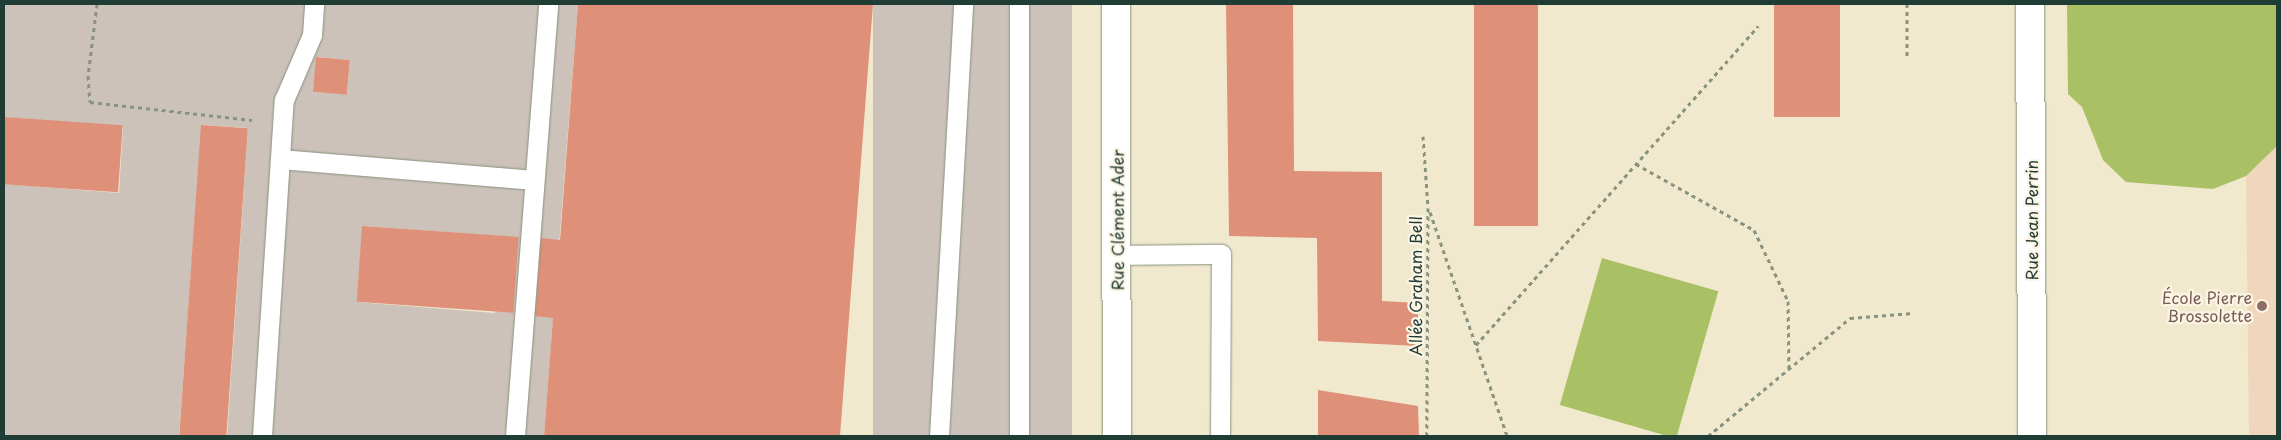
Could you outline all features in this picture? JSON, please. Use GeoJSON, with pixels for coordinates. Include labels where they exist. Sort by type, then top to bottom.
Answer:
{"type":"FeatureCollection","features":[{"type":"Feature","properties":{"kind":"street","name":"Rue Clément Ader"},"geometry":{"type":"LineString","coordinates":[[1116,4],[1117,436]]}},
{"type":"Feature","properties":{"kind":"street","name":"Rue Jean Perrin"},"geometry":{"type":"LineString","coordinates":[[2030,4],[2032,436]]}},
{"type":"Feature","properties":{"kind":"lane"},"geometry":{"type":"LineString","coordinates":[[262,436],[284,100],[312,34],[314,4]]}},
{"type":"Feature","properties":{"kind":"lane"},"geometry":{"type":"LineString","coordinates":[[515,436],[548,4]]}},
{"type":"Feature","properties":{"kind":"lane"},"geometry":{"type":"LineString","coordinates":[[939,436],[963,4]]}},
{"type":"Feature","properties":{"kind":"lane"},"geometry":{"type":"LineString","coordinates":[[1019,4],[1019,436]]}},
{"type":"Feature","properties":{"kind":"lane"},"geometry":{"type":"LineString","coordinates":[[280,159],[534,180]]}},
{"type":"Feature","properties":{"kind":"lane"},"geometry":{"type":"LineString","coordinates":[[1117,256],[1221,254],[1220,436]]}},
{"type":"Feature","properties":{"kind":"path"},"geometry":{"type":"LineString","coordinates":[[97,4],[88,76],[90,102],[282,123]]}},
{"type":"Feature","properties":{"kind":"path"},"geometry":{"type":"LineString","coordinates":[[1907,4],[1907,56]]}},
{"type":"Feature","properties":{"kind":"path"},"geometry":{"type":"LineString","coordinates":[[1476,345],[1758,26]]}},
{"type":"Feature","properties":{"kind":"path","name":"Allée Graham Bell"},"geometry":{"type":"LineString","coordinates":[[1423,136],[1428,208],[1428,436]]}},
{"type":"Feature","properties":{"kind":"path"},"geometry":{"type":"LineString","coordinates":[[1636,164],[1754,230],[1788,301],[1789,369]]}},
{"type":"Feature","properties":{"kind":"path"},"geometry":{"type":"LineString","coordinates":[[1428,208],[1507,436]]}},
{"type":"Feature","properties":{"kind":"path"},"geometry":{"type":"LineString","coordinates":[[1708,436],[1850,318],[1913,313]]}},
{"type":"Feature","properties":{"kind":"shaded area"},"geometry":{"type":"Polygon","coordinates":[[[4,4],[578,4],[544,436],[227,436],[248,128],[202,125],[179,436],[4,436],[4,184],[119,193],[123,127],[4,117],[4,4]],[[317,57],[313,92],[347,94],[350,60],[317,57]],[[363,226],[357,302],[495,313],[500,236],[363,226]]]}},
{"type":"Feature","properties":{"kind":"shaded area"},"geometry":{"type":"Polygon","coordinates":[[[873,4],[1072,4],[1072,436],[873,436],[873,4]]]}},
{"type":"Feature","properties":{"kind":"shaded area","name":"École Pierre Brossolette"},"geometry":{"type":"Polygon","coordinates":[[[2277,146],[2277,436],[2249,436],[2246,176],[2277,146]]]}},
{"type":"Feature","properties":{"kind":"green space"},"geometry":{"type":"Polygon","coordinates":[[[2067,4],[2277,4],[2277,146],[2246,176],[2213,189],[2126,182],[2103,160],[2082,107],[2068,94],[2067,4]]]}},
{"type":"Feature","properties":{"kind":"green space"},"geometry":{"type":"Polygon","coordinates":[[[1602,258],[1718,291],[1677,436],[1668,436],[1560,405],[1602,258]]]}},
{"type":"Feature","properties":{"kind":"building"},"geometry":{"type":"Polygon","coordinates":[[[578,4],[873,4],[840,436],[544,436],[553,318],[535,316],[541,238],[560,240],[578,4]]]}},
{"type":"Feature","properties":{"kind":"building"},"geometry":{"type":"Polygon","coordinates":[[[1226,4],[1293,4],[1294,171],[1382,172],[1382,301],[1418,303],[1418,346],[1318,341],[1317,238],[1229,236],[1226,4]]]}},
{"type":"Feature","properties":{"kind":"building"},"geometry":{"type":"Polygon","coordinates":[[[1474,4],[1538,4],[1538,226],[1474,226],[1474,4]]]}},
{"type":"Feature","properties":{"kind":"building"},"geometry":{"type":"Polygon","coordinates":[[[1774,4],[1840,4],[1840,117],[1774,117],[1774,4]]]}},
{"type":"Feature","properties":{"kind":"building"},"geometry":{"type":"Polygon","coordinates":[[[316,57],[350,60],[347,95],[313,92],[316,57]]]}},
{"type":"Feature","properties":{"kind":"building"},"geometry":{"type":"Polygon","coordinates":[[[4,117],[123,125],[118,192],[4,184],[4,117]]]}},
{"type":"Feature","properties":{"kind":"building"},"geometry":{"type":"Polygon","coordinates":[[[201,125],[248,128],[226,436],[179,436],[201,125]]]}},
{"type":"Feature","properties":{"kind":"building"},"geometry":{"type":"Polygon","coordinates":[[[362,226],[519,237],[513,313],[357,302],[362,226]]]}},
{"type":"Feature","properties":{"kind":"building"},"geometry":{"type":"Polygon","coordinates":[[[1318,390],[1418,406],[1419,436],[1318,436],[1318,390]]]}},
{"type":"Feature","properties":{"kind":"place","name":"École Pierre Brossolette"},"geometry":{"type":"Point","coordinates":[2262,306]}}]}
